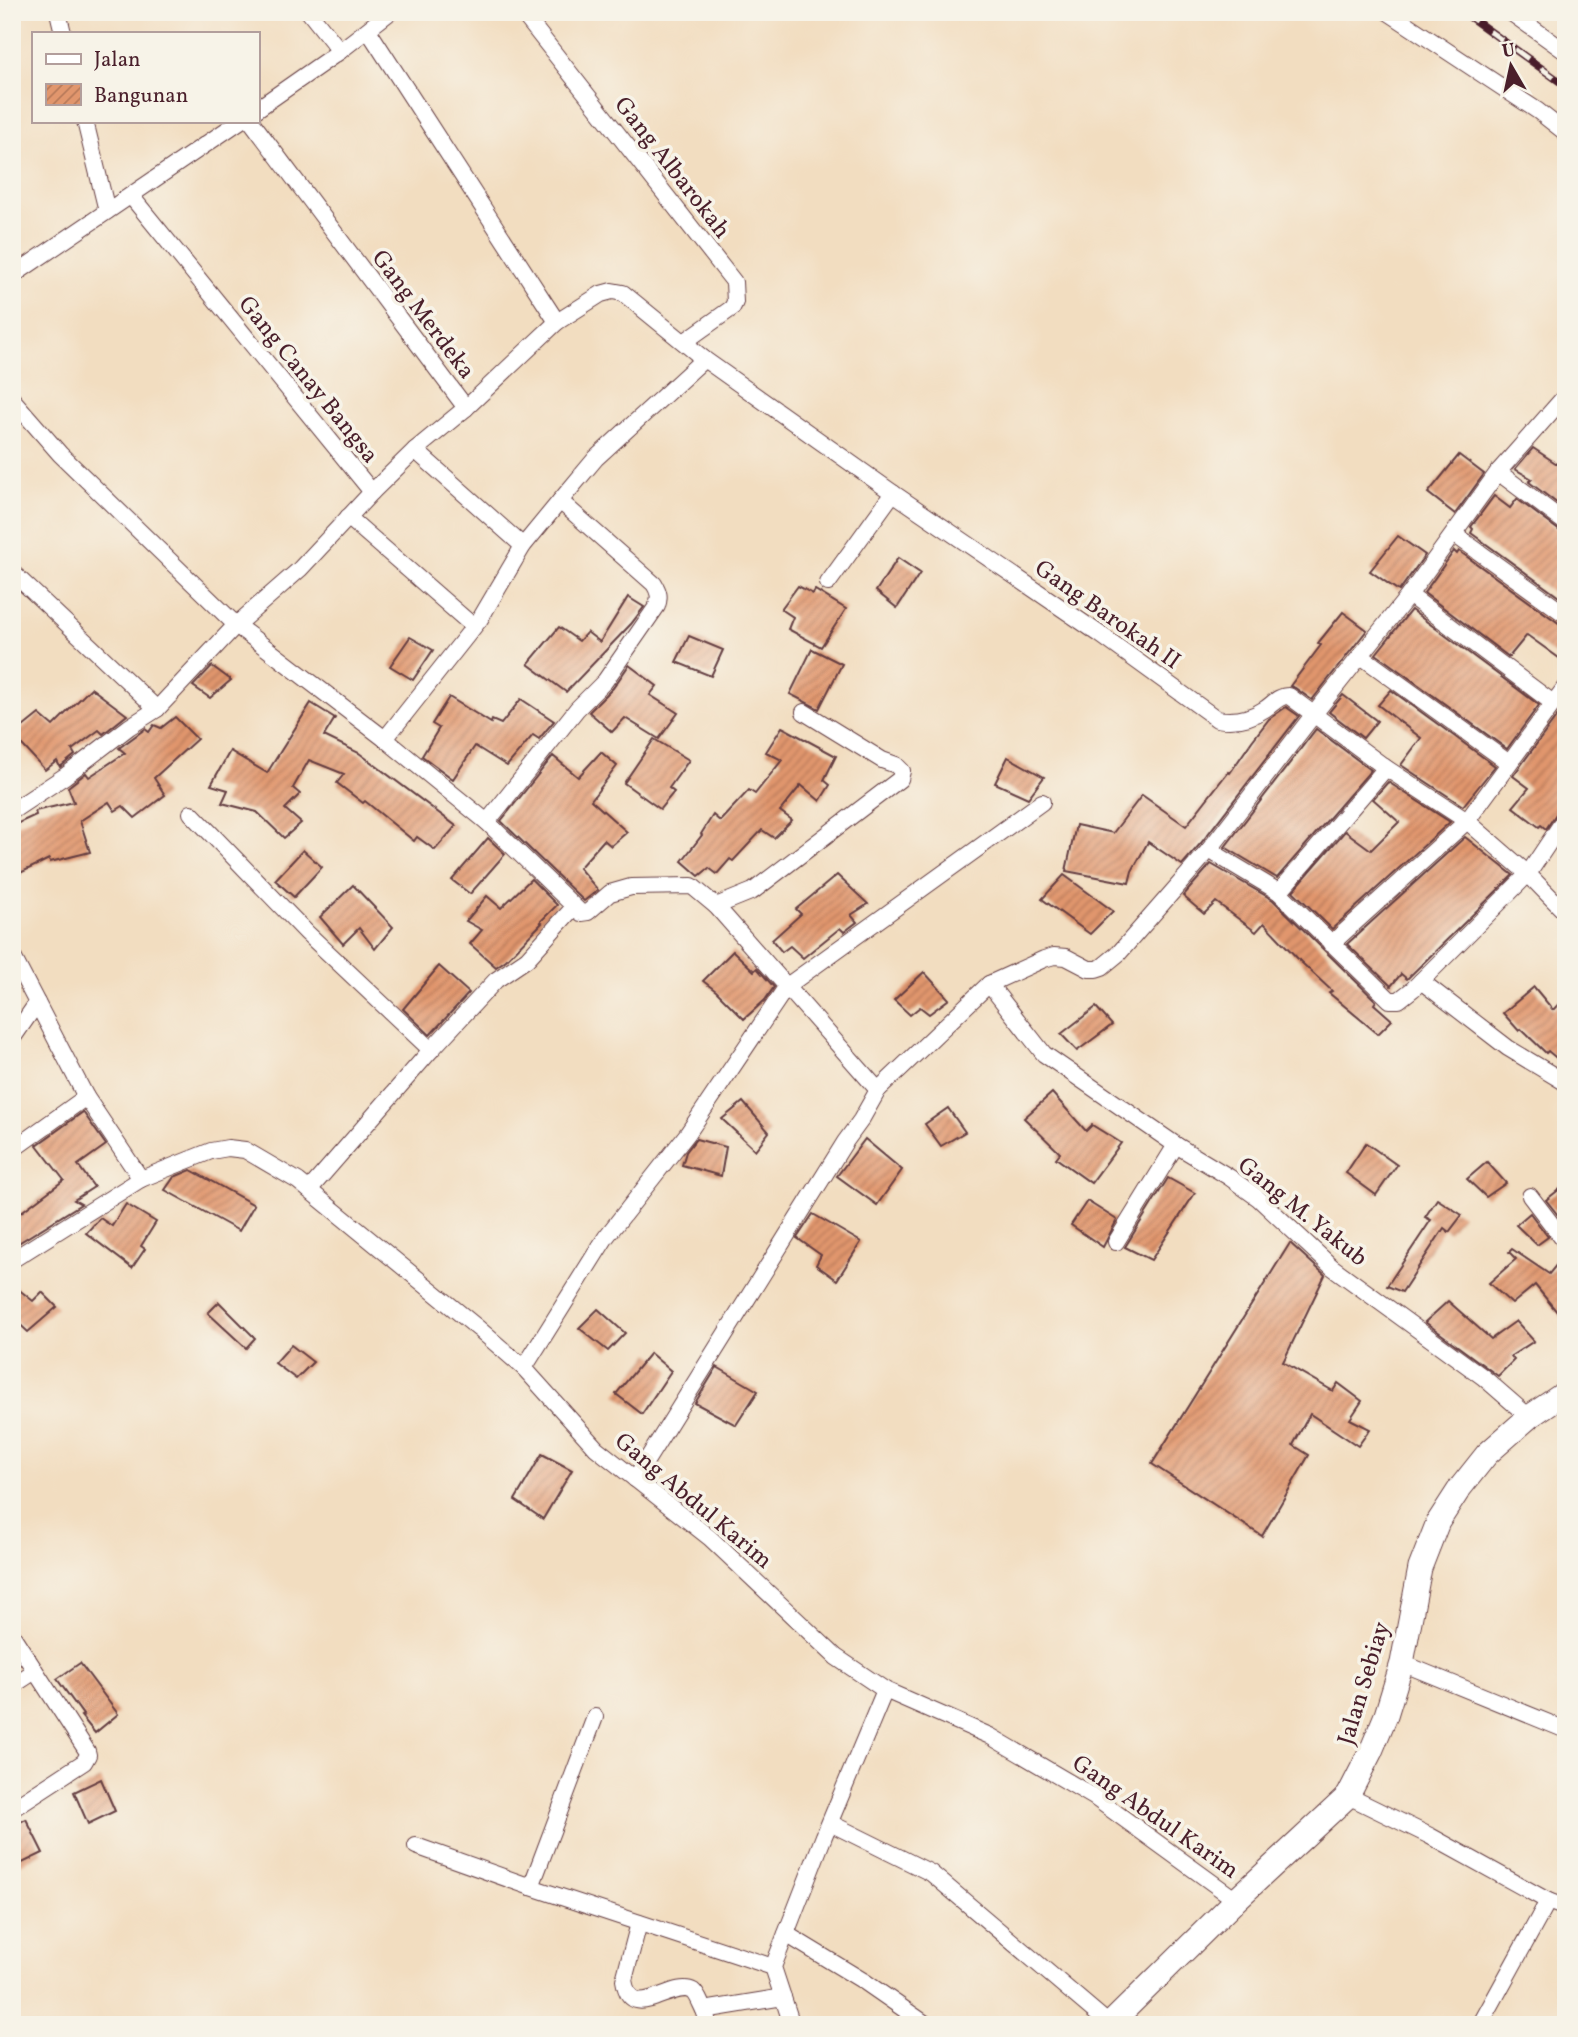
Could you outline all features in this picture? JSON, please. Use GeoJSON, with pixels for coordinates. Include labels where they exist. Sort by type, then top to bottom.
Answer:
{"type":"FeatureCollection","features":[{"type":"Feature","properties":{"kind":"street"},"geometry":{"type":"LineString","coordinates":[[58,12],[63,32]]}},
{"type":"Feature","properties":{"kind":"street"},"geometry":{"type":"LineString","coordinates":[[309,12],[340,51]]}},
{"type":"Feature","properties":{"kind":"street"},"geometry":{"type":"LineString","coordinates":[[259,108],[390,12]]}},
{"type":"Feature","properties":{"kind":"street","name":"Gang Albarokah"},"geometry":{"type":"LineString","coordinates":[[522,12],[734,282],[735,302],[732,309],[684,342]]}},
{"type":"Feature","properties":{"kind":"street"},"geometry":{"type":"LineString","coordinates":[[1388,12],[1538,111],[1566,133]]}},
{"type":"Feature","properties":{"kind":"street"},"geometry":{"type":"LineString","coordinates":[[1510,12],[1566,52]]}},
{"type":"Feature","properties":{"kind":"street"},"geometry":{"type":"LineString","coordinates":[[368,30],[557,322]]}},
{"type":"Feature","properties":{"kind":"street"},"geometry":{"type":"LineString","coordinates":[[85,122],[107,211]]}},
{"type":"Feature","properties":{"kind":"street"},"geometry":{"type":"LineString","coordinates":[[12,276],[239,122]]}},
{"type":"Feature","properties":{"kind":"street","name":"Gang Merdeka"},"geometry":{"type":"LineString","coordinates":[[252,122],[466,408],[557,322],[601,294],[612,290],[623,293]]}},
{"type":"Feature","properties":{"kind":"street","name":"Gang Canay Bangsa"},"geometry":{"type":"LineString","coordinates":[[131,196],[372,492],[415,450],[466,408]]}},
{"type":"Feature","properties":{"kind":"street","name":"Gang Barokah II"},"geometry":{"type":"LineString","coordinates":[[623,293],[704,359],[893,493],[1101,635],[1217,719],[1232,721],[1247,718],[1283,696],[1289,696],[1386,768],[1467,821],[1528,874],[1566,913]]}},
{"type":"Feature","properties":{"kind":"street"},"geometry":{"type":"LineString","coordinates":[[385,739],[480,619],[523,546],[559,501],[596,458],[704,359]]}},
{"type":"Feature","properties":{"kind":"street"},"geometry":{"type":"LineString","coordinates":[[12,399],[60,454],[236,625],[385,739],[487,822],[581,913],[588,912],[610,893],[631,887],[692,886],[716,906],[878,1090]]}},
{"type":"Feature","properties":{"kind":"street"},"geometry":{"type":"LineString","coordinates":[[635,1479],[878,1090],[989,984],[1055,956],[1066,957],[1096,970],[1119,953],[1209,850],[1409,595],[1498,472],[1563,403]]}},
{"type":"Feature","properties":{"kind":"street"},"geometry":{"type":"LineString","coordinates":[[415,450],[523,546]]}},
{"type":"Feature","properties":{"kind":"street"},"geometry":{"type":"LineString","coordinates":[[1498,472],[1566,523]]}},
{"type":"Feature","properties":{"kind":"street"},"geometry":{"type":"LineString","coordinates":[[12,811],[157,709],[236,625],[300,569],[372,492]]}},
{"type":"Feature","properties":{"kind":"street"},"geometry":{"type":"LineString","coordinates":[[828,583],[893,493]]}},
{"type":"Feature","properties":{"kind":"street"},"geometry":{"type":"LineString","coordinates":[[487,822],[577,709],[605,681],[657,606],[659,599],[659,591],[654,584],[559,501]]}},
{"type":"Feature","properties":{"kind":"street"},"geometry":{"type":"LineString","coordinates":[[348,517],[472,626]]}},
{"type":"Feature","properties":{"kind":"street"},"geometry":{"type":"LineString","coordinates":[[1454,534],[1566,615]]}},
{"type":"Feature","properties":{"kind":"street"},"geometry":{"type":"LineString","coordinates":[[14,578],[129,680],[157,709]]}},
{"type":"Feature","properties":{"kind":"street"},"geometry":{"type":"LineString","coordinates":[[1409,595],[1553,703]]}},
{"type":"Feature","properties":{"kind":"street"},"geometry":{"type":"LineString","coordinates":[[1360,656],[1509,763]]}},
{"type":"Feature","properties":{"kind":"street"},"geometry":{"type":"LineString","coordinates":[[1331,944],[1467,821],[1566,686]]}},
{"type":"Feature","properties":{"kind":"street"},"geometry":{"type":"LineString","coordinates":[[716,906],[753,891],[901,779],[902,771],[896,765],[882,760],[804,712]]}},
{"type":"Feature","properties":{"kind":"street"},"geometry":{"type":"LineString","coordinates":[[1279,892],[1386,768]]}},
{"type":"Feature","properties":{"kind":"street"},"geometry":{"type":"LineString","coordinates":[[524,1368],[606,1237],[688,1133],[787,986],[1042,802]]}},
{"type":"Feature","properties":{"kind":"street"},"geometry":{"type":"LineString","coordinates":[[191,813],[307,933],[430,1050]]}},
{"type":"Feature","properties":{"kind":"street"},"geometry":{"type":"LineString","coordinates":[[1209,850],[1279,892],[1390,1000],[1399,1000],[1528,874],[1566,817]]}},
{"type":"Feature","properties":{"kind":"street"},"geometry":{"type":"LineString","coordinates":[[309,1190],[430,1050],[496,980],[527,959],[574,907]]}},
{"type":"Feature","properties":{"kind":"street"},"geometry":{"type":"LineString","coordinates":[[12,955],[86,1097],[141,1179]]}},
{"type":"Feature","properties":{"kind":"street"},"geometry":{"type":"LineString","coordinates":[[1421,981],[1508,1048],[1566,1083]]}},
{"type":"Feature","properties":{"kind":"street","name":"Gang M. Yakub"},"geometry":{"type":"LineString","coordinates":[[989,984],[1044,1054],[1176,1145],[1229,1177],[1258,1199],[1332,1267],[1483,1377],[1529,1417]]}},
{"type":"Feature","properties":{"kind":"street"},"geometry":{"type":"LineString","coordinates":[[12,1039],[37,1003]]}},
{"type":"Feature","properties":{"kind":"street"},"geometry":{"type":"LineString","coordinates":[[12,1150],[86,1097]]}},
{"type":"Feature","properties":{"kind":"street"},"geometry":{"type":"LineString","coordinates":[[1116,1242],[1176,1145]]}},
{"type":"Feature","properties":{"kind":"street","name":"Gang Abdul Karim"},"geometry":{"type":"LineString","coordinates":[[12,1260],[141,1179],[211,1151],[228,1147],[245,1150],[298,1181],[480,1329],[524,1368],[596,1448],[710,1538],[836,1657],[886,1690],[990,1737],[1042,1765],[1094,1797],[1236,1900]]}},
{"type":"Feature","properties":{"kind":"street"},"geometry":{"type":"LineString","coordinates":[[1530,1196],[1566,1243]]}},
{"type":"Feature","properties":{"kind":"street","name":"Jalan Sebiay"},"geometry":{"type":"LineString","coordinates":[[1109,2025],[1236,1900],[1349,1796],[1386,1715],[1402,1663],[1420,1567],[1438,1522],[1486,1454],[1529,1417],[1566,1392]]}},
{"type":"Feature","properties":{"kind":"street"},"geometry":{"type":"LineString","coordinates":[[12,1635],[88,1755],[84,1762],[12,1809]]}},
{"type":"Feature","properties":{"kind":"street"},"geometry":{"type":"LineString","coordinates":[[1402,1663],[1566,1730]]}},
{"type":"Feature","properties":{"kind":"street"},"geometry":{"type":"LineString","coordinates":[[12,1686],[35,1671]]}},
{"type":"Feature","properties":{"kind":"street"},"geometry":{"type":"LineString","coordinates":[[792,2025],[773,1967],[886,1690]]}},
{"type":"Feature","properties":{"kind":"street"},"geometry":{"type":"LineString","coordinates":[[531,1887],[595,1717]]}},
{"type":"Feature","properties":{"kind":"street"},"geometry":{"type":"LineString","coordinates":[[1349,1796],[1566,1908]]}},
{"type":"Feature","properties":{"kind":"street"},"geometry":{"type":"LineString","coordinates":[[830,1823],[931,1873],[1109,2025]]}},
{"type":"Feature","properties":{"kind":"street"},"geometry":{"type":"LineString","coordinates":[[416,1846],[773,1967]]}},
{"type":"Feature","properties":{"kind":"street"},"geometry":{"type":"LineString","coordinates":[[1480,2025],[1548,1901]]}},
{"type":"Feature","properties":{"kind":"street"},"geometry":{"type":"LineString","coordinates":[[639,1923],[624,1980],[629,1995],[634,1999],[643,2001],[689,1990],[696,1995],[707,2017],[783,1997]]}},
{"type":"Feature","properties":{"kind":"street"},"geometry":{"type":"LineString","coordinates":[[786,1934],[865,1982],[927,2025]]}},
{"type":"Feature","properties":{"kind":"building"},"geometry":{"type":"Polygon","coordinates":[[[1533,448],[1566,470],[1566,510],[1529,482],[1532,479],[1515,469],[1533,448]]]}},
{"type":"Feature","properties":{"kind":"building"},"geometry":{"type":"Polygon","coordinates":[[[1459,455],[1484,474],[1455,514],[1428,493],[1459,455]]]}},
{"type":"Feature","properties":{"kind":"building"},"geometry":{"type":"Polygon","coordinates":[[[1494,496],[1510,508],[1517,499],[1566,533],[1566,602],[1471,533],[1471,527],[1494,496]]]}},
{"type":"Feature","properties":{"kind":"building"},"geometry":{"type":"Polygon","coordinates":[[[1398,536],[1425,555],[1399,591],[1370,571],[1398,536]]]}},
{"type":"Feature","properties":{"kind":"building"},"geometry":{"type":"Polygon","coordinates":[[[1454,551],[1457,554],[1459,551],[1560,624],[1566,625],[1566,663],[1527,635],[1509,657],[1424,593],[1454,551]]]}},
{"type":"Feature","properties":{"kind":"building"},"geometry":{"type":"Polygon","coordinates":[[[898,558],[920,573],[897,608],[876,591],[898,558]]]}},
{"type":"Feature","properties":{"kind":"building"},"geometry":{"type":"Polygon","coordinates":[[[798,586],[813,594],[815,590],[846,609],[821,647],[788,629],[793,617],[781,609],[798,586]]]}},
{"type":"Feature","properties":{"kind":"building"},"geometry":{"type":"Polygon","coordinates":[[[628,597],[644,607],[566,692],[528,664],[559,627],[579,641],[587,632],[600,642],[628,597]]]}},
{"type":"Feature","properties":{"kind":"building"},"geometry":{"type":"Polygon","coordinates":[[[1411,610],[1539,705],[1507,749],[1376,654],[1411,610]]]}},
{"type":"Feature","properties":{"kind":"building"},"geometry":{"type":"Polygon","coordinates":[[[1343,612],[1367,630],[1312,700],[1290,686],[1321,645],[1318,643],[1343,612]]]}},
{"type":"Feature","properties":{"kind":"building"},"geometry":{"type":"Polygon","coordinates":[[[689,636],[723,650],[711,676],[676,662],[689,636]]]}},
{"type":"Feature","properties":{"kind":"building"},"geometry":{"type":"Polygon","coordinates":[[[410,637],[433,650],[413,680],[390,666],[410,637]]]}},
{"type":"Feature","properties":{"kind":"building"},"geometry":{"type":"Polygon","coordinates":[[[812,649],[842,664],[819,709],[790,694],[812,649]]]}},
{"type":"Feature","properties":{"kind":"building"},"geometry":{"type":"Polygon","coordinates":[[[629,665],[657,686],[650,695],[678,713],[659,739],[625,718],[612,732],[589,712],[613,688],[629,665]]]}},
{"type":"Feature","properties":{"kind":"building"},"geometry":{"type":"Polygon","coordinates":[[[212,666],[231,680],[210,698],[193,686],[212,666]]]}},
{"type":"Feature","properties":{"kind":"building"},"geometry":{"type":"Polygon","coordinates":[[[91,688],[127,715],[103,734],[99,730],[72,750],[75,755],[60,767],[57,761],[45,770],[13,735],[39,714],[53,726],[91,688]]]}},
{"type":"Feature","properties":{"kind":"building"},"geometry":{"type":"Polygon","coordinates":[[[1391,690],[1495,766],[1463,806],[1401,765],[1421,738],[1378,705],[1391,690]]]}},
{"type":"Feature","properties":{"kind":"building"},"geometry":{"type":"Polygon","coordinates":[[[1343,695],[1377,721],[1363,738],[1329,712],[1343,695]]]}},
{"type":"Feature","properties":{"kind":"building"},"geometry":{"type":"Polygon","coordinates":[[[449,697],[491,723],[492,720],[501,724],[521,699],[554,721],[539,739],[533,735],[507,766],[475,746],[453,779],[422,756],[439,728],[432,724],[449,697]]]}},
{"type":"Feature","properties":{"kind":"building"},"geometry":{"type":"Polygon","coordinates":[[[311,703],[335,718],[324,736],[359,753],[456,826],[435,850],[417,837],[414,841],[365,801],[363,803],[337,783],[344,774],[309,760],[293,788],[300,794],[285,809],[301,823],[284,838],[257,812],[222,803],[228,790],[211,785],[230,751],[267,773],[311,703]]]}},
{"type":"Feature","properties":{"kind":"building"},"geometry":{"type":"Polygon","coordinates":[[[1566,704],[1566,807],[1558,811],[1546,829],[1541,825],[1539,827],[1513,807],[1529,788],[1513,776],[1566,704]]]}},
{"type":"Feature","properties":{"kind":"building"},"geometry":{"type":"Polygon","coordinates":[[[1286,707],[1299,716],[1182,865],[1148,842],[1132,871],[1129,883],[1066,871],[1076,825],[1113,833],[1142,795],[1186,826],[1228,772],[1230,773],[1269,719],[1286,707]]]}},
{"type":"Feature","properties":{"kind":"building"},"geometry":{"type":"Polygon","coordinates":[[[175,717],[197,739],[154,778],[165,795],[135,818],[123,806],[115,811],[109,802],[80,821],[90,852],[50,862],[49,859],[12,877],[12,826],[36,815],[35,811],[74,802],[68,787],[86,773],[89,777],[125,753],[119,748],[145,729],[149,732],[154,725],[161,728],[175,717]]]}},
{"type":"Feature","properties":{"kind":"building"},"geometry":{"type":"Polygon","coordinates":[[[782,727],[836,756],[824,780],[830,785],[820,801],[801,785],[780,811],[792,820],[774,838],[762,830],[717,874],[709,868],[699,876],[682,861],[713,815],[720,821],[749,790],[755,794],[782,760],[766,752],[782,727]]]}},
{"type":"Feature","properties":{"kind":"building"},"geometry":{"type":"Polygon","coordinates":[[[1316,729],[1371,770],[1277,878],[1225,847],[1316,729]]]}},
{"type":"Feature","properties":{"kind":"building"},"geometry":{"type":"Polygon","coordinates":[[[654,739],[689,760],[669,788],[674,792],[660,809],[624,783],[654,739]]]}},
{"type":"Feature","properties":{"kind":"building"},"geometry":{"type":"Polygon","coordinates":[[[601,752],[617,766],[591,800],[627,832],[611,846],[604,840],[579,868],[598,890],[584,901],[501,821],[553,756],[578,777],[601,752]]]}},
{"type":"Feature","properties":{"kind":"building"},"geometry":{"type":"Polygon","coordinates":[[[1008,757],[1044,777],[1028,798],[995,783],[1008,757]]]}},
{"type":"Feature","properties":{"kind":"building"},"geometry":{"type":"Polygon","coordinates":[[[1388,782],[1450,822],[1332,929],[1293,891],[1345,831],[1371,850],[1399,822],[1373,799],[1388,782]]]}},
{"type":"Feature","properties":{"kind":"building"},"geometry":{"type":"Polygon","coordinates":[[[1465,837],[1513,875],[1407,979],[1401,974],[1391,986],[1347,944],[1465,837]]]}},
{"type":"Feature","properties":{"kind":"building"},"geometry":{"type":"Polygon","coordinates":[[[488,838],[505,854],[470,894],[452,880],[488,838]]]}},
{"type":"Feature","properties":{"kind":"building"},"geometry":{"type":"Polygon","coordinates":[[[303,850],[322,867],[294,897],[275,880],[303,850]]]}},
{"type":"Feature","properties":{"kind":"building"},"geometry":{"type":"Polygon","coordinates":[[[1211,864],[1273,900],[1392,1020],[1378,1034],[1329,993],[1332,991],[1264,923],[1256,932],[1216,902],[1204,914],[1183,896],[1211,864]]]}},
{"type":"Feature","properties":{"kind":"building"},"geometry":{"type":"Polygon","coordinates":[[[837,875],[868,904],[851,915],[857,922],[844,932],[840,928],[803,958],[790,946],[782,952],[772,940],[801,914],[796,909],[837,875]]]}},
{"type":"Feature","properties":{"kind":"building"},"geometry":{"type":"Polygon","coordinates":[[[1064,875],[1113,911],[1090,934],[1042,899],[1064,875]]]}},
{"type":"Feature","properties":{"kind":"building"},"geometry":{"type":"Polygon","coordinates":[[[531,879],[557,905],[506,960],[496,967],[470,944],[482,930],[466,921],[487,896],[501,908],[531,879]]]}},
{"type":"Feature","properties":{"kind":"building"},"geometry":{"type":"Polygon","coordinates":[[[353,885],[393,927],[375,949],[359,928],[343,944],[320,917],[353,885]]]}},
{"type":"Feature","properties":{"kind":"building"},"geometry":{"type":"Polygon","coordinates":[[[733,951],[754,971],[757,968],[774,987],[765,1000],[744,1019],[703,981],[733,951]]]}},
{"type":"Feature","properties":{"kind":"building"},"geometry":{"type":"Polygon","coordinates":[[[439,966],[469,993],[430,1035],[403,1009],[439,966]]]}},
{"type":"Feature","properties":{"kind":"building"},"geometry":{"type":"Polygon","coordinates":[[[924,972],[949,999],[929,1014],[920,1007],[910,1015],[894,1000],[924,972]]]}},
{"type":"Feature","properties":{"kind":"building"},"geometry":{"type":"Polygon","coordinates":[[[1534,987],[1553,1010],[1566,996],[1566,1066],[1548,1051],[1546,1053],[1521,1029],[1519,1031],[1503,1013],[1534,987]]]}},
{"type":"Feature","properties":{"kind":"building"},"geometry":{"type":"Polygon","coordinates":[[[1096,1007],[1112,1025],[1077,1051],[1061,1034],[1096,1007]]]}},
{"type":"Feature","properties":{"kind":"building"},"geometry":{"type":"Polygon","coordinates":[[[1052,1093],[1086,1131],[1092,1125],[1121,1143],[1091,1183],[1056,1158],[1060,1153],[1024,1118],[1052,1093]]]}},
{"type":"Feature","properties":{"kind":"building"},"geometry":{"type":"Polygon","coordinates":[[[743,1102],[769,1132],[755,1150],[722,1119],[743,1102]]]}},
{"type":"Feature","properties":{"kind":"building"},"geometry":{"type":"Polygon","coordinates":[[[948,1108],[965,1132],[941,1146],[925,1124],[948,1108]]]}},
{"type":"Feature","properties":{"kind":"building"},"geometry":{"type":"Polygon","coordinates":[[[83,1112],[106,1145],[78,1165],[94,1187],[74,1200],[81,1204],[12,1247],[12,1219],[64,1180],[37,1145],[83,1112]]]}},
{"type":"Feature","properties":{"kind":"building"},"geometry":{"type":"Polygon","coordinates":[[[696,1139],[726,1147],[721,1176],[682,1165],[686,1152],[696,1139]]]}},
{"type":"Feature","properties":{"kind":"building"},"geometry":{"type":"Polygon","coordinates":[[[865,1139],[902,1170],[877,1205],[837,1176],[865,1139]]]}},
{"type":"Feature","properties":{"kind":"building"},"geometry":{"type":"Polygon","coordinates":[[[1366,1143],[1397,1165],[1376,1195],[1346,1173],[1366,1143]]]}},
{"type":"Feature","properties":{"kind":"building"},"geometry":{"type":"Polygon","coordinates":[[[1487,1162],[1506,1183],[1486,1197],[1467,1179],[1487,1162]]]}},
{"type":"Feature","properties":{"kind":"building"},"geometry":{"type":"Polygon","coordinates":[[[191,1170],[254,1205],[239,1231],[165,1190],[174,1177],[191,1170]]]}},
{"type":"Feature","properties":{"kind":"building"},"geometry":{"type":"Polygon","coordinates":[[[1168,1178],[1195,1193],[1151,1260],[1125,1247],[1168,1178]]]}},
{"type":"Feature","properties":{"kind":"building"},"geometry":{"type":"Polygon","coordinates":[[[1566,1184],[1566,1223],[1565,1224],[1546,1200],[1566,1184]]]}},
{"type":"Feature","properties":{"kind":"building"},"geometry":{"type":"Polygon","coordinates":[[[1437,1199],[1462,1215],[1449,1232],[1444,1228],[1402,1292],[1387,1286],[1431,1220],[1425,1217],[1437,1199]]]}},
{"type":"Feature","properties":{"kind":"building"},"geometry":{"type":"Polygon","coordinates":[[[1087,1201],[1117,1220],[1103,1247],[1071,1225],[1087,1201]]]}},
{"type":"Feature","properties":{"kind":"building"},"geometry":{"type":"Polygon","coordinates":[[[126,1204],[156,1222],[141,1246],[145,1249],[132,1268],[86,1233],[100,1218],[112,1226],[126,1204]]]}},
{"type":"Feature","properties":{"kind":"building"},"geometry":{"type":"Polygon","coordinates":[[[1530,1213],[1548,1237],[1537,1245],[1516,1225],[1530,1213]]]}},
{"type":"Feature","properties":{"kind":"building"},"geometry":{"type":"Polygon","coordinates":[[[813,1214],[861,1242],[837,1280],[816,1265],[821,1255],[797,1238],[813,1214]]]}},
{"type":"Feature","properties":{"kind":"building"},"geometry":{"type":"Polygon","coordinates":[[[1290,1243],[1325,1275],[1283,1362],[1333,1391],[1338,1383],[1362,1401],[1350,1419],[1370,1429],[1358,1446],[1310,1414],[1293,1445],[1309,1455],[1262,1536],[1152,1464],[1290,1243]]]}},
{"type":"Feature","properties":{"kind":"building"},"geometry":{"type":"Polygon","coordinates":[[[1512,1249],[1549,1274],[1566,1253],[1566,1323],[1535,1285],[1512,1304],[1489,1283],[1516,1259],[1509,1252],[1512,1249]]]}},
{"type":"Feature","properties":{"kind":"building"},"geometry":{"type":"Polygon","coordinates":[[[12,1284],[33,1301],[42,1292],[57,1307],[28,1332],[12,1317],[12,1284]]]}},
{"type":"Feature","properties":{"kind":"building"},"geometry":{"type":"Polygon","coordinates":[[[1448,1301],[1491,1339],[1516,1321],[1534,1341],[1511,1356],[1514,1360],[1498,1376],[1425,1322],[1448,1301]]]}},
{"type":"Feature","properties":{"kind":"building"},"geometry":{"type":"Polygon","coordinates":[[[219,1302],[255,1338],[246,1348],[208,1313],[219,1302]]]}},
{"type":"Feature","properties":{"kind":"building"},"geometry":{"type":"Polygon","coordinates":[[[598,1309],[625,1333],[608,1351],[579,1328],[598,1309]]]}},
{"type":"Feature","properties":{"kind":"building"},"geometry":{"type":"Polygon","coordinates":[[[291,1345],[313,1362],[296,1379],[275,1363],[291,1345]]]}},
{"type":"Feature","properties":{"kind":"building"},"geometry":{"type":"Polygon","coordinates":[[[650,1353],[671,1371],[642,1414],[616,1394],[650,1353]]]}},
{"type":"Feature","properties":{"kind":"building"},"geometry":{"type":"Polygon","coordinates":[[[717,1367],[758,1391],[736,1425],[695,1403],[717,1367]]]}},
{"type":"Feature","properties":{"kind":"building"},"geometry":{"type":"Polygon","coordinates":[[[542,1454],[572,1470],[543,1519],[515,1500],[542,1454]]]}},
{"type":"Feature","properties":{"kind":"building"},"geometry":{"type":"Polygon","coordinates":[[[80,1663],[118,1714],[95,1733],[57,1679],[80,1663]]]}},
{"type":"Feature","properties":{"kind":"building"},"geometry":{"type":"Polygon","coordinates":[[[101,1779],[115,1811],[88,1824],[74,1792],[101,1779]]]}},
{"type":"Feature","properties":{"kind":"building"},"geometry":{"type":"Polygon","coordinates":[[[26,1819],[43,1853],[12,1868],[12,1826],[26,1819]]]}},
{"type":"Feature","properties":{"kind":"railway"},"geometry":{"type":"LineString","coordinates":[[1463,12],[1566,86]]}}]}
